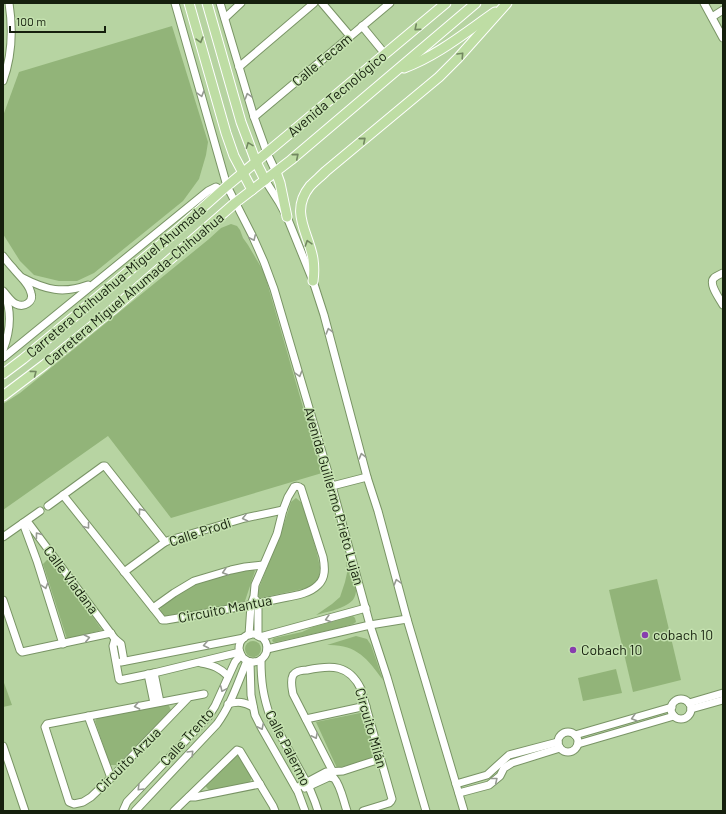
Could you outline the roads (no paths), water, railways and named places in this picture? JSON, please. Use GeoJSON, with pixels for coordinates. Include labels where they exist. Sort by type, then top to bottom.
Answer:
{"type":"FeatureCollection","features":[{"type":"Feature","properties":{"kind":"main road"},"geometry":{"type":"LineString","coordinates":[[189,3],[226,133],[234,156],[252,190]]}},
{"type":"Feature","properties":{"kind":"main road"},"geometry":{"type":"LineString","coordinates":[[207,3],[241,122],[256,162],[265,180]]}},
{"type":"Feature","properties":{"kind":"main road","name":"Avenida Tecnológico"},"geometry":{"type":"LineString","coordinates":[[225,188],[446,3]]}},
{"type":"Feature","properties":{"kind":"main road","name":"Avenida Tecnológico"},"geometry":{"type":"LineString","coordinates":[[265,180],[398,70],[476,3]]}},
{"type":"Feature","properties":{"kind":"main road"},"geometry":{"type":"LineString","coordinates":[[398,70],[424,59],[438,51],[507,3]]}},
{"type":"Feature","properties":{"kind":"main road"},"geometry":{"type":"LineString","coordinates":[[313,281],[313,258],[301,222],[300,213],[301,202],[308,189],[326,171],[439,77],[507,3]]}},
{"type":"Feature","properties":{"kind":"main road"},"geometry":{"type":"LineString","coordinates":[[276,172],[280,183],[287,217]]}},
{"type":"Feature","properties":{"kind":"main road","name":"Carretera Miguel Ahumada-Chihuahua"},"geometry":{"type":"LineString","coordinates":[[3,396],[112,310],[235,203],[265,180]]}},
{"type":"Feature","properties":{"kind":"main road","name":"Carretera Chihuahua-Miguel Ahumada"},"geometry":{"type":"LineString","coordinates":[[3,374],[173,234],[225,188]]}},
{"type":"Feature","properties":{"kind":"street"},"geometry":{"type":"LineString","coordinates":[[3,81],[9,59],[11,39],[9,3]]}},
{"type":"Feature","properties":{"kind":"street","name":"Avenida Guillermo Prieto Lujan"},"geometry":{"type":"LineString","coordinates":[[175,3],[225,188],[235,203],[255,242],[274,289],[332,486],[370,625],[387,677],[426,811]]}},
{"type":"Feature","properties":{"kind":"street"},"geometry":{"type":"LineString","coordinates":[[220,3],[254,117],[267,153],[276,172]]}},
{"type":"Feature","properties":{"kind":"street"},"geometry":{"type":"LineString","coordinates":[[224,18],[241,3]]}},
{"type":"Feature","properties":{"kind":"street"},"geometry":{"type":"LineString","coordinates":[[239,67],[314,3]]}},
{"type":"Feature","properties":{"kind":"street"},"geometry":{"type":"LineString","coordinates":[[322,3],[350,36]]}},
{"type":"Feature","properties":{"kind":"street"},"geometry":{"type":"LineString","coordinates":[[704,3],[723,38]]}},
{"type":"Feature","properties":{"kind":"street","name":"Calle Fecam"},"geometry":{"type":"LineString","coordinates":[[254,117],[387,4]]}},
{"type":"Feature","properties":{"kind":"street"},"geometry":{"type":"LineString","coordinates":[[712,17],[723,10]]}},
{"type":"Feature","properties":{"kind":"street"},"geometry":{"type":"LineString","coordinates":[[362,26],[385,54]]}},
{"type":"Feature","properties":{"kind":"street"},"geometry":{"type":"LineString","coordinates":[[265,180],[287,217],[313,281],[330,337],[367,477],[378,511],[406,619],[464,811]]}},
{"type":"Feature","properties":{"kind":"street"},"geometry":{"type":"LineString","coordinates":[[3,358],[208,191],[216,187],[225,188]]}},
{"type":"Feature","properties":{"kind":"street"},"geometry":{"type":"LineString","coordinates":[[3,256],[12,268],[23,278],[37,286],[66,290],[93,284]]}},
{"type":"Feature","properties":{"kind":"street"},"geometry":{"type":"LineString","coordinates":[[723,273],[714,278],[712,282],[713,287],[723,305]]}},
{"type":"Feature","properties":{"kind":"street"},"geometry":{"type":"LineString","coordinates":[[3,291],[14,303],[22,306],[26,305],[30,302],[32,293],[23,278]]}},
{"type":"Feature","properties":{"kind":"street"},"geometry":{"type":"LineString","coordinates":[[3,291],[10,315],[9,328],[3,350]]}},
{"type":"Feature","properties":{"kind":"street"},"geometry":{"type":"LineString","coordinates":[[48,506],[105,466],[165,542]]}},
{"type":"Feature","properties":{"kind":"street"},"geometry":{"type":"LineString","coordinates":[[332,486],[367,477]]}},
{"type":"Feature","properties":{"kind":"street","name":"Circuito Mantua"},"geometry":{"type":"LineString","coordinates":[[63,495],[164,620],[254,604],[304,593],[314,588],[322,581],[325,567],[323,557],[301,488],[295,486],[292,489],[283,510]]}},
{"type":"Feature","properties":{"kind":"street"},"geometry":{"type":"LineString","coordinates":[[254,604],[246,636],[240,644],[240,653],[249,661],[261,660],[267,649],[264,640],[259,636],[254,604],[255,585],[277,534],[283,510]]}},
{"type":"Feature","properties":{"kind":"street","name":"Calle Prodi"},"geometry":{"type":"LineString","coordinates":[[124,572],[165,542],[174,538],[244,518],[283,510]]}},
{"type":"Feature","properties":{"kind":"street"},"geometry":{"type":"LineString","coordinates":[[3,538],[40,511]]}},
{"type":"Feature","properties":{"kind":"street"},"geometry":{"type":"LineString","coordinates":[[25,522],[63,644]]}},
{"type":"Feature","properties":{"kind":"street","name":"Calle Viadana"},"geometry":{"type":"LineString","coordinates":[[25,522],[113,636],[121,644],[124,661]]}},
{"type":"Feature","properties":{"kind":"street"},"geometry":{"type":"LineString","coordinates":[[153,608],[194,581],[231,570],[263,565]]}},
{"type":"Feature","properties":{"kind":"street"},"geometry":{"type":"LineString","coordinates":[[3,600],[22,652],[113,636],[113,646],[119,679],[151,674],[240,653]]}},
{"type":"Feature","properties":{"kind":"street"},"geometry":{"type":"LineString","coordinates":[[116,663],[246,636],[259,636],[366,608]]}},
{"type":"Feature","properties":{"kind":"street"},"geometry":{"type":"LineString","coordinates":[[267,649],[370,625],[406,619]]}},
{"type":"Feature","properties":{"kind":"street","name":"Calle Trento"},"geometry":{"type":"LineString","coordinates":[[123,811],[127,802],[208,717],[215,706],[240,653]]}},
{"type":"Feature","properties":{"kind":"street","name":"Calle Palermo"},"geometry":{"type":"LineString","coordinates":[[261,660],[261,683],[266,706],[307,785],[318,811]]}},
{"type":"Feature","properties":{"kind":"street","name":"Calle Trento"},"geometry":{"type":"LineString","coordinates":[[134,811],[213,730],[221,719],[249,661]]}},
{"type":"Feature","properties":{"kind":"street","name":"Calle Palermo"},"geometry":{"type":"LineString","coordinates":[[249,661],[253,707],[261,727],[297,790],[305,811]]}},
{"type":"Feature","properties":{"kind":"street"},"geometry":{"type":"LineString","coordinates":[[197,662],[214,666],[224,671],[228,676]]}},
{"type":"Feature","properties":{"kind":"street","name":"Circuito Milán"},"geometry":{"type":"LineString","coordinates":[[333,772],[293,694],[293,675],[299,671],[320,667],[338,668],[350,674],[361,689],[391,797],[391,801],[382,806],[363,811]]}},
{"type":"Feature","properties":{"kind":"street"},"geometry":{"type":"LineString","coordinates":[[151,674],[157,702]]}},
{"type":"Feature","properties":{"kind":"street"},"geometry":{"type":"LineString","coordinates":[[690,706],[723,693]]}},
{"type":"Feature","properties":{"kind":"street","name":"Circuito Arzua"},"geometry":{"type":"LineString","coordinates":[[189,697],[111,778],[87,800],[74,804],[70,803],[45,727],[46,725],[49,723],[204,694]]}},
{"type":"Feature","properties":{"kind":"street"},"geometry":{"type":"LineString","coordinates":[[681,699],[687,701],[690,706],[689,715],[687,718],[680,719],[672,714],[672,707],[675,702],[681,699]]}},
{"type":"Feature","properties":{"kind":"street"},"geometry":{"type":"LineString","coordinates":[[690,706],[723,700]]}},
{"type":"Feature","properties":{"kind":"street"},"geometry":{"type":"LineString","coordinates":[[228,704],[239,702],[253,707]]}},
{"type":"Feature","properties":{"kind":"street"},"geometry":{"type":"LineString","coordinates":[[306,719],[366,706]]}},
{"type":"Feature","properties":{"kind":"street"},"geometry":{"type":"LineString","coordinates":[[575,735],[672,707]]}},
{"type":"Feature","properties":{"kind":"street"},"geometry":{"type":"LineString","coordinates":[[88,716],[111,778]]}},
{"type":"Feature","properties":{"kind":"street"},"geometry":{"type":"LineString","coordinates":[[578,744],[575,735],[569,732],[566,732],[560,736],[559,745],[565,752],[572,752],[578,744],[674,716]]}},
{"type":"Feature","properties":{"kind":"street"},"geometry":{"type":"LineString","coordinates":[[456,784],[488,775],[509,755],[559,745]]}},
{"type":"Feature","properties":{"kind":"street"},"geometry":{"type":"LineString","coordinates":[[459,793],[489,785],[500,776],[504,768],[512,763],[559,745]]}},
{"type":"Feature","properties":{"kind":"street"},"geometry":{"type":"LineString","coordinates":[[3,746],[25,811]]}},
{"type":"Feature","properties":{"kind":"street"},"geometry":{"type":"LineString","coordinates":[[174,811],[237,750],[240,751],[275,811]]}},
{"type":"Feature","properties":{"kind":"street"},"geometry":{"type":"LineString","coordinates":[[307,785],[326,772],[343,771],[380,759]]}},
{"type":"Feature","properties":{"kind":"street"},"geometry":{"type":"LineString","coordinates":[[297,790],[329,777],[334,778],[346,811]]}},
{"type":"Feature","properties":{"kind":"street"},"geometry":{"type":"LineString","coordinates":[[189,797],[260,784]]}},
{"type":"Feature","properties":{"kind":"place","name":"cobach 10"},"geometry":{"type":"Point","coordinates":[645,635]}},
{"type":"Feature","properties":{"kind":"place","name":"Cobach 10"},"geometry":{"type":"Point","coordinates":[573,650]}}]}
